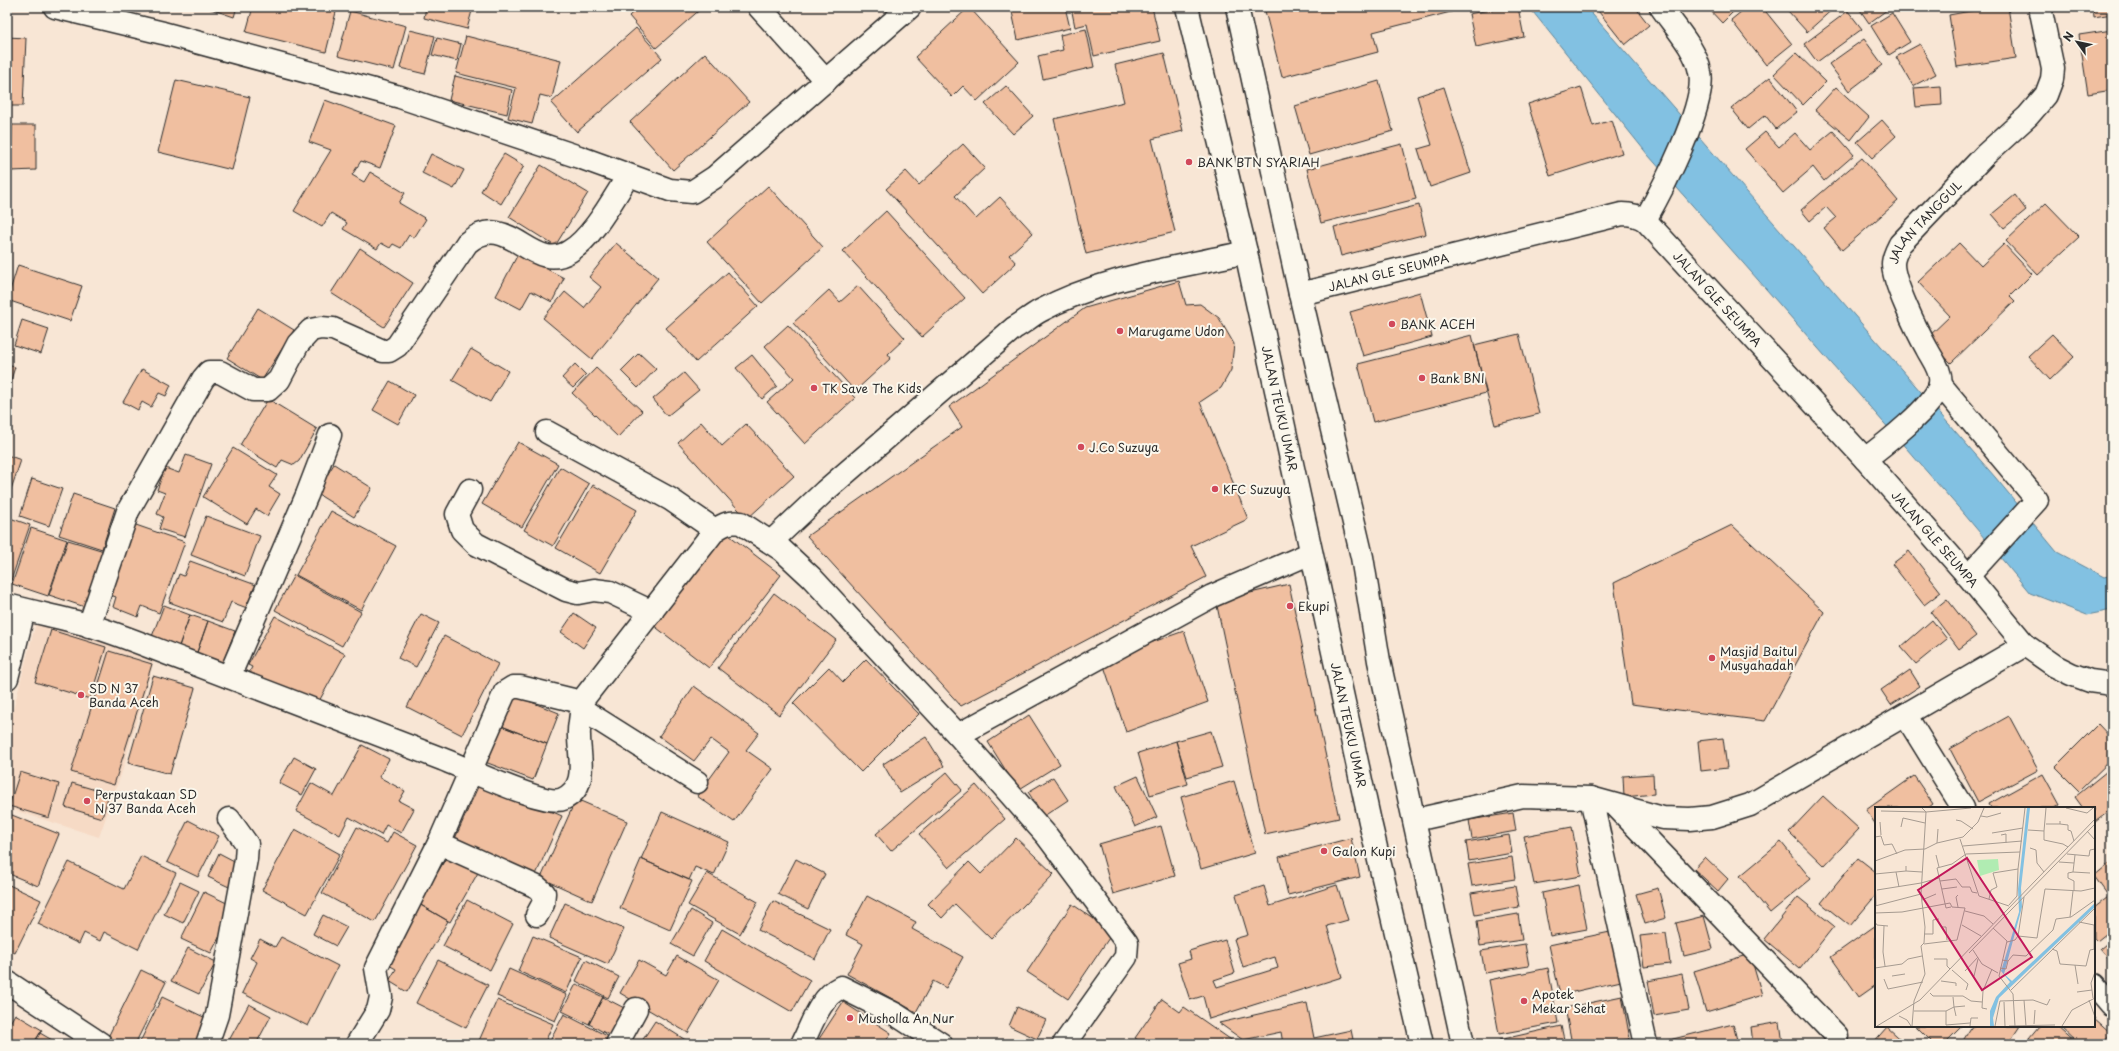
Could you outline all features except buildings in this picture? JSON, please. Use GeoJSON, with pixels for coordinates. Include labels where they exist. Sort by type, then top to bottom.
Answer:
{"type":"FeatureCollection","features":[{"type":"Feature","properties":{"kind":"main road"},"geometry":{"type":"LineString","coordinates":[[55,7],[171,35],[400,97],[579,157],[670,190],[692,192],[715,177],[910,7]]}},
{"type":"Feature","properties":{"kind":"main road"},"geometry":{"type":"LineString","coordinates":[[759,7],[826,81]]}},
{"type":"Feature","properties":{"kind":"main road","name":"JALAN TEUKU UMAR"},"geometry":{"type":"LineString","coordinates":[[1187,7],[1246,252],[1370,822],[1422,1044]]}},
{"type":"Feature","properties":{"kind":"main road"},"geometry":{"type":"LineString","coordinates":[[1237,7],[1300,294],[1362,557],[1381,668],[1463,1044]]}},
{"type":"Feature","properties":{"kind":"main road"},"geometry":{"type":"LineString","coordinates":[[1645,220],[1660,194],[1696,111],[1701,82],[1698,64],[1661,7]]}},
{"type":"Feature","properties":{"kind":"main road","name":"JALAN TANGGUL"},"geometry":{"type":"LineString","coordinates":[[1936,392],[1939,372],[1922,341],[1896,279],[1894,260],[1900,244],[1985,155],[2028,116],[2046,95],[2052,79],[2052,64],[2040,7]]}},
{"type":"Feature","properties":{"kind":"main road"},"geometry":{"type":"LineString","coordinates":[[89,626],[128,511],[203,379],[209,372],[220,372],[253,390],[268,390],[279,380],[298,344],[311,330],[321,328],[333,329],[383,351],[388,351],[397,346],[467,243],[474,238],[491,232],[514,239],[549,258],[562,255],[576,247],[591,231],[628,176]]}},
{"type":"Feature","properties":{"kind":"main road","name":"JALAN GLE SEUMPA"},"geometry":{"type":"LineString","coordinates":[[1300,294],[1622,214],[1633,214],[1645,220],[1865,459],[1968,576],[2025,645],[2055,666],[2071,674],[2090,681],[2112,684]]}},
{"type":"Feature","properties":{"kind":"main road"},"geometry":{"type":"LineString","coordinates":[[771,542],[825,491],[1008,333],[1038,311],[1065,299],[1124,280],[1246,252]]}},
{"type":"Feature","properties":{"kind":"main road"},"geometry":{"type":"LineString","coordinates":[[1865,459],[1884,445],[1936,392],[2037,499],[2037,501],[1968,576]]}},
{"type":"Feature","properties":{"kind":"main road"},"geometry":{"type":"LineString","coordinates":[[547,432],[670,499],[715,530]]}},
{"type":"Feature","properties":{"kind":"main road"},"geometry":{"type":"LineString","coordinates":[[229,677],[307,495],[330,435]]}},
{"type":"Feature","properties":{"kind":"main road"},"geometry":{"type":"LineString","coordinates":[[470,490],[457,514],[462,530],[476,544],[566,590],[578,594],[594,590],[610,592],[652,612]]}},
{"type":"Feature","properties":{"kind":"main road"},"geometry":{"type":"LineString","coordinates":[[7,678],[16,607],[89,626],[229,677],[471,770],[519,791],[551,800],[562,800],[571,794],[579,783],[582,766],[579,736],[582,706],[715,530],[727,522],[741,523],[782,550],[811,577],[958,735],[1047,836],[1127,943],[1126,957],[1064,1044]]}},
{"type":"Feature","properties":{"kind":"main road"},"geometry":{"type":"LineString","coordinates":[[958,735],[1212,596],[1311,553]]}},
{"type":"Feature","properties":{"kind":"main road"},"geometry":{"type":"LineString","coordinates":[[1415,820],[1523,796],[1591,798],[1664,818],[1705,818],[1731,812],[1750,805],[1906,716],[2025,645]]}},
{"type":"Feature","properties":{"kind":"main road"},"geometry":{"type":"LineString","coordinates":[[357,1044],[378,1010],[381,997],[376,968],[439,843],[505,692],[513,687],[520,687],[582,706],[697,782]]}},
{"type":"Feature","properties":{"kind":"main road"},"geometry":{"type":"LineString","coordinates":[[1906,716],[1962,807]]}},
{"type":"Feature","properties":{"kind":"main road"},"geometry":{"type":"LineString","coordinates":[[1591,798],[1646,1044]]}},
{"type":"Feature","properties":{"kind":"main road"},"geometry":{"type":"LineString","coordinates":[[1616,806],[1837,1036]]}},
{"type":"Feature","properties":{"kind":"main road"},"geometry":{"type":"LineString","coordinates":[[207,1044],[217,1015],[246,859],[247,844],[229,819]]}},
{"type":"Feature","properties":{"kind":"main road"},"geometry":{"type":"LineString","coordinates":[[439,843],[537,887],[544,893],[543,904],[537,915]]}},
{"type":"Feature","properties":{"kind":"main road"},"geometry":{"type":"LineString","coordinates":[[7,982],[95,1043]]}},
{"type":"Feature","properties":{"kind":"main road"},"geometry":{"type":"LineString","coordinates":[[2095,986],[2112,1006]]}},
{"type":"Feature","properties":{"kind":"main road"},"geometry":{"type":"LineString","coordinates":[[802,1044],[824,1000],[832,991],[841,987],[895,1014],[941,1044]]}},
{"type":"Feature","properties":{"kind":"main road"},"geometry":{"type":"LineString","coordinates":[[616,1044],[636,1009]]}},
{"type":"Feature","properties":{"kind":"shaded area","name":"SD N 37 Banda Aceh"},"geometry":{"type":"Polygon","coordinates":[[[37,619],[155,657],[123,769],[99,837],[7,808],[7,733],[37,619]]]}},
{"type":"Feature","properties":{"kind":"water"},"geometry":{"type":"Polygon","coordinates":[[[1529,7],[1586,7],[1995,477],[2057,552],[2104,577],[2112,575],[2112,610],[2087,615],[2030,593],[1965,515],[1648,155],[1529,7]]]}},
{"type":"Feature","properties":{"kind":"place","name":"BANK BTN SYARIAH"},"geometry":{"type":"Point","coordinates":[1189,162]}},
{"type":"Feature","properties":{"kind":"place","name":"BANK ACEH"},"geometry":{"type":"Point","coordinates":[1392,324]}},
{"type":"Feature","properties":{"kind":"place","name":"Marugame Udon"},"geometry":{"type":"Point","coordinates":[1120,331]}},
{"type":"Feature","properties":{"kind":"place","name":"Bank BNI"},"geometry":{"type":"Point","coordinates":[1422,378]}},
{"type":"Feature","properties":{"kind":"place","name":"TK Save The Kids"},"geometry":{"type":"Point","coordinates":[814,388]}},
{"type":"Feature","properties":{"kind":"place","name":"J.Co Suzuya"},"geometry":{"type":"Point","coordinates":[1081,447]}},
{"type":"Feature","properties":{"kind":"place","name":"KFC Suzuya"},"geometry":{"type":"Point","coordinates":[1215,489]}},
{"type":"Feature","properties":{"kind":"place","name":"Ekupi"},"geometry":{"type":"Point","coordinates":[1290,606]}},
{"type":"Feature","properties":{"kind":"place","name":"Masjid Baitul Musyahadah"},"geometry":{"type":"Point","coordinates":[1712,658]}},
{"type":"Feature","properties":{"kind":"place","name":"SD N 37 Banda Aceh"},"geometry":{"type":"Point","coordinates":[81,695]}},
{"type":"Feature","properties":{"kind":"place","name":"Perpustakaan SD N 37 Banda Aceh"},"geometry":{"type":"Point","coordinates":[87,801]}},
{"type":"Feature","properties":{"kind":"place","name":"Galon Kupi"},"geometry":{"type":"Point","coordinates":[1324,851]}},
{"type":"Feature","properties":{"kind":"place","name":"Apotek Mekar Sehat"},"geometry":{"type":"Point","coordinates":[1524,1001]}},
{"type":"Feature","properties":{"kind":"place","name":"Musholla An Nur"},"geometry":{"type":"Point","coordinates":[850,1018]}}]}
